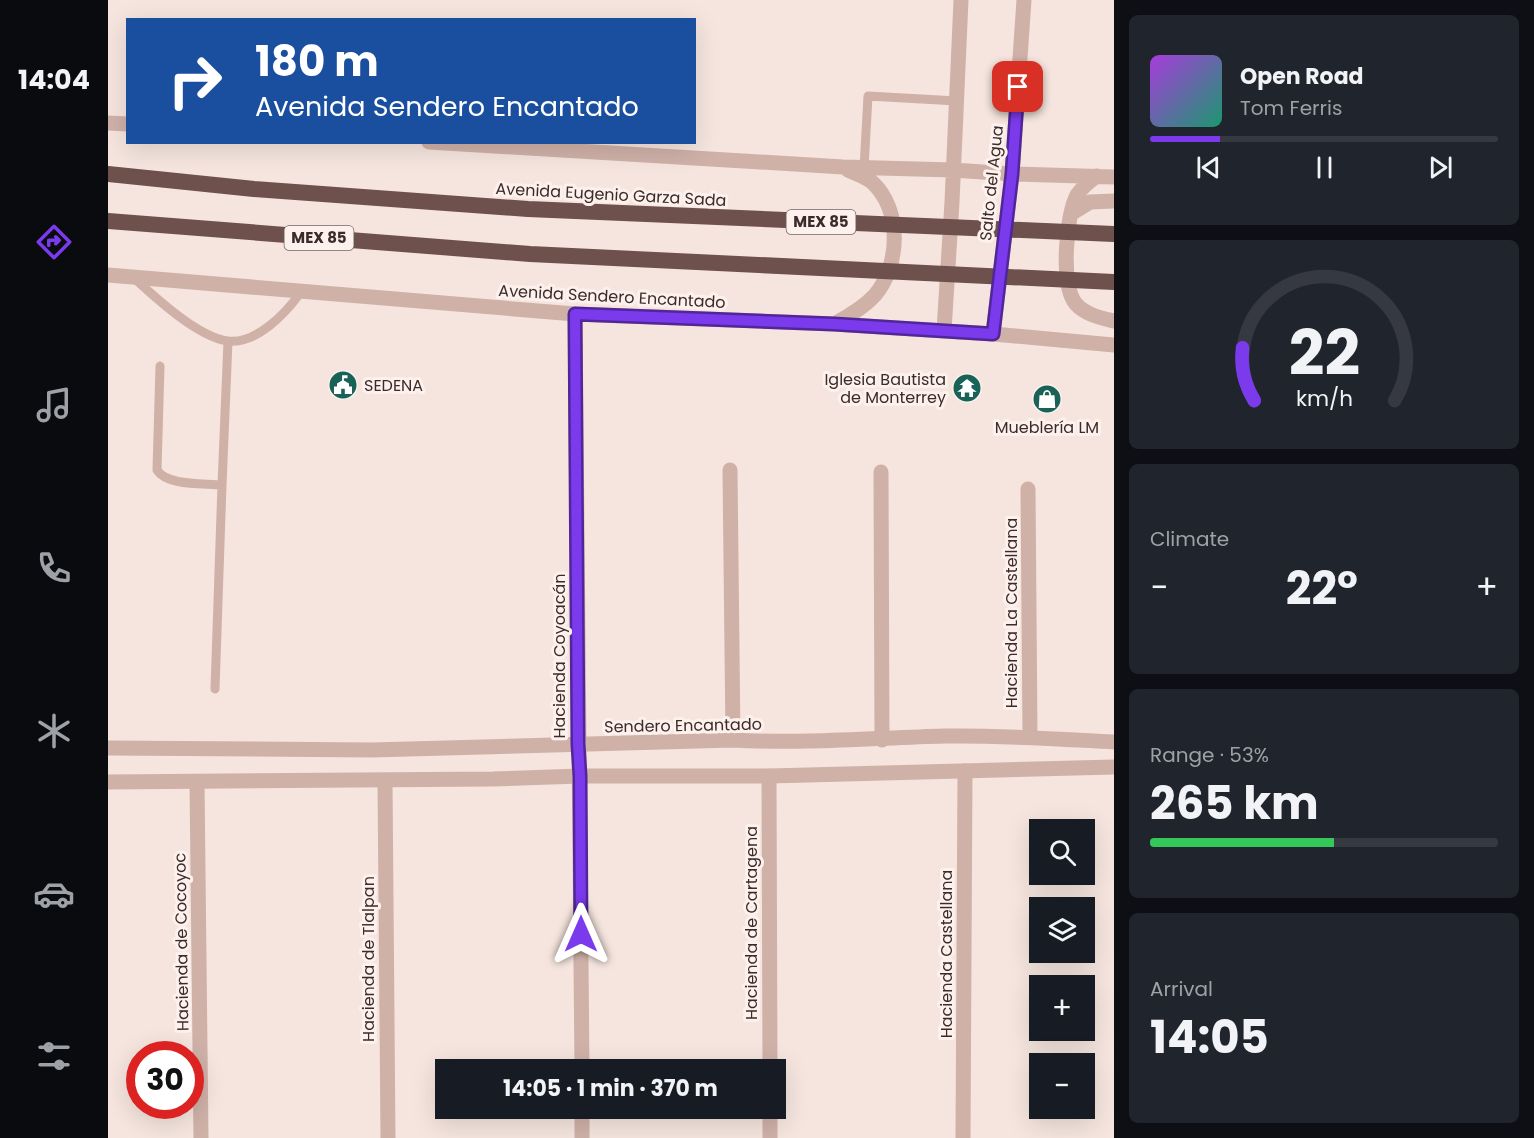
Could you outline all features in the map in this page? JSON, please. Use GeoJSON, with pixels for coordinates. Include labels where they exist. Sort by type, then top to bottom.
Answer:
{"type":"FeatureCollection","features":[{"type":"Feature","properties":{"kind":"highway","name":"Avenida Eugenio Garza Sada"},"geometry":{"type":"LineString","coordinates":[[108,174],[254,189],[528,209],[1114,234]]}},
{"type":"Feature","properties":{"kind":"highway","name":"MEX 85"},"geometry":{"type":"LineString","coordinates":[[108,221],[530,254],[1114,282]]}},
{"type":"Feature","properties":{"kind":"street"},"geometry":{"type":"LineString","coordinates":[[944,331],[961,0]]}},
{"type":"Feature","properties":{"kind":"street","name":"Salto del Agua"},"geometry":{"type":"LineString","coordinates":[[993,334],[1012,174],[1023,0]]}},
{"type":"Feature","properties":{"kind":"street"},"geometry":{"type":"LineString","coordinates":[[108,123],[126,124]]}},
{"type":"Feature","properties":{"kind":"street"},"geometry":{"type":"LineString","coordinates":[[461,144],[843,168],[1114,177]]}},
{"type":"Feature","properties":{"kind":"street"},"geometry":{"type":"LineString","coordinates":[[834,324],[860,309],[877,293],[889,270],[894,242],[893,219],[883,195],[871,182],[843,168]]}},
{"type":"Feature","properties":{"kind":"street"},"geometry":{"type":"LineString","coordinates":[[1097,176],[1077,195],[1072,213],[1066,257],[1068,287],[1076,304],[1093,316],[1114,321]]}},
{"type":"Feature","properties":{"kind":"street"},"geometry":{"type":"LineString","coordinates":[[1072,213],[1090,202],[1114,201]]}},
{"type":"Feature","properties":{"kind":"street","name":"Avenida Sendero Encantado"},"geometry":{"type":"LineString","coordinates":[[108,275],[575,314],[834,324],[993,334],[1114,345]]}},
{"type":"Feature","properties":{"kind":"street","name":"Hacienda Coyoacán"},"geometry":{"type":"LineString","coordinates":[[575,314],[582,1059]]}},
{"type":"Feature","properties":{"kind":"street"},"geometry":{"type":"LineString","coordinates":[[730,470],[733,740]]}},
{"type":"Feature","properties":{"kind":"street"},"geometry":{"type":"LineString","coordinates":[[880,472],[882,740]]}},
{"type":"Feature","properties":{"kind":"street","name":"Hacienda La Castellana"},"geometry":{"type":"LineString","coordinates":[[1028,489],[1030,737]]}},
{"type":"Feature","properties":{"kind":"street","name":"Sendero Encantado"},"geometry":{"type":"LineString","coordinates":[[108,748],[372,750],[733,740],[775,742],[882,740],[944,736],[1030,737],[1114,742]]}},
{"type":"Feature","properties":{"kind":"street"},"geometry":{"type":"LineString","coordinates":[[108,782],[769,776],[1114,767]]}},
{"type":"Feature","properties":{"kind":"street","name":"Hacienda Castellana"},"geometry":{"type":"LineString","coordinates":[[963,1138],[965,771]]}},
{"type":"Feature","properties":{"kind":"street","name":"Hacienda de Cartagena"},"geometry":{"type":"LineString","coordinates":[[769,776],[770,1059]]}},
{"type":"Feature","properties":{"kind":"street","name":"Hacienda de Tlalpan"},"geometry":{"type":"LineString","coordinates":[[385,781],[388,1138]]}},
{"type":"Feature","properties":{"kind":"street","name":"Hacienda de Cocoyoc"},"geometry":{"type":"LineString","coordinates":[[197,782],[201,1138]]}},
{"type":"Feature","properties":{"kind":"street"},"geometry":{"type":"LineString","coordinates":[[582,1119],[582,1138]]}},
{"type":"Feature","properties":{"kind":"street"},"geometry":{"type":"LineString","coordinates":[[770,1119],[770,1138]]}},
{"type":"Feature","properties":{"kind":"lane"},"geometry":{"type":"LineString","coordinates":[[864,168],[868,96],[957,101]]}},
{"type":"Feature","properties":{"kind":"lane"},"geometry":{"type":"LineString","coordinates":[[134,277],[168,309],[206,333],[228,341],[255,334],[270,325],[287,311],[301,292]]}},
{"type":"Feature","properties":{"kind":"lane"},"geometry":{"type":"LineString","coordinates":[[215,689],[228,341]]}},
{"type":"Feature","properties":{"kind":"lane"},"geometry":{"type":"LineString","coordinates":[[160,366],[158,470],[162,477],[170,480],[222,485]]}},
{"type":"Feature","properties":{"kind":"place","name":"SEDENA"},"geometry":{"type":"Point","coordinates":[343,385]}},
{"type":"Feature","properties":{"kind":"place","name":"Iglesia Bautista de Monterrey"},"geometry":{"type":"Point","coordinates":[967,388]}},
{"type":"Feature","properties":{"kind":"place","name":"Mueblería LM"},"geometry":{"type":"Point","coordinates":[1047,399]}},
{"type":"Feature","properties":{"kind":"route"},"geometry":{"type":"LineString","coordinates":[[581,934],[575,314],[834,324],[993,334],[1012,174],[1018,87]]}}]}
